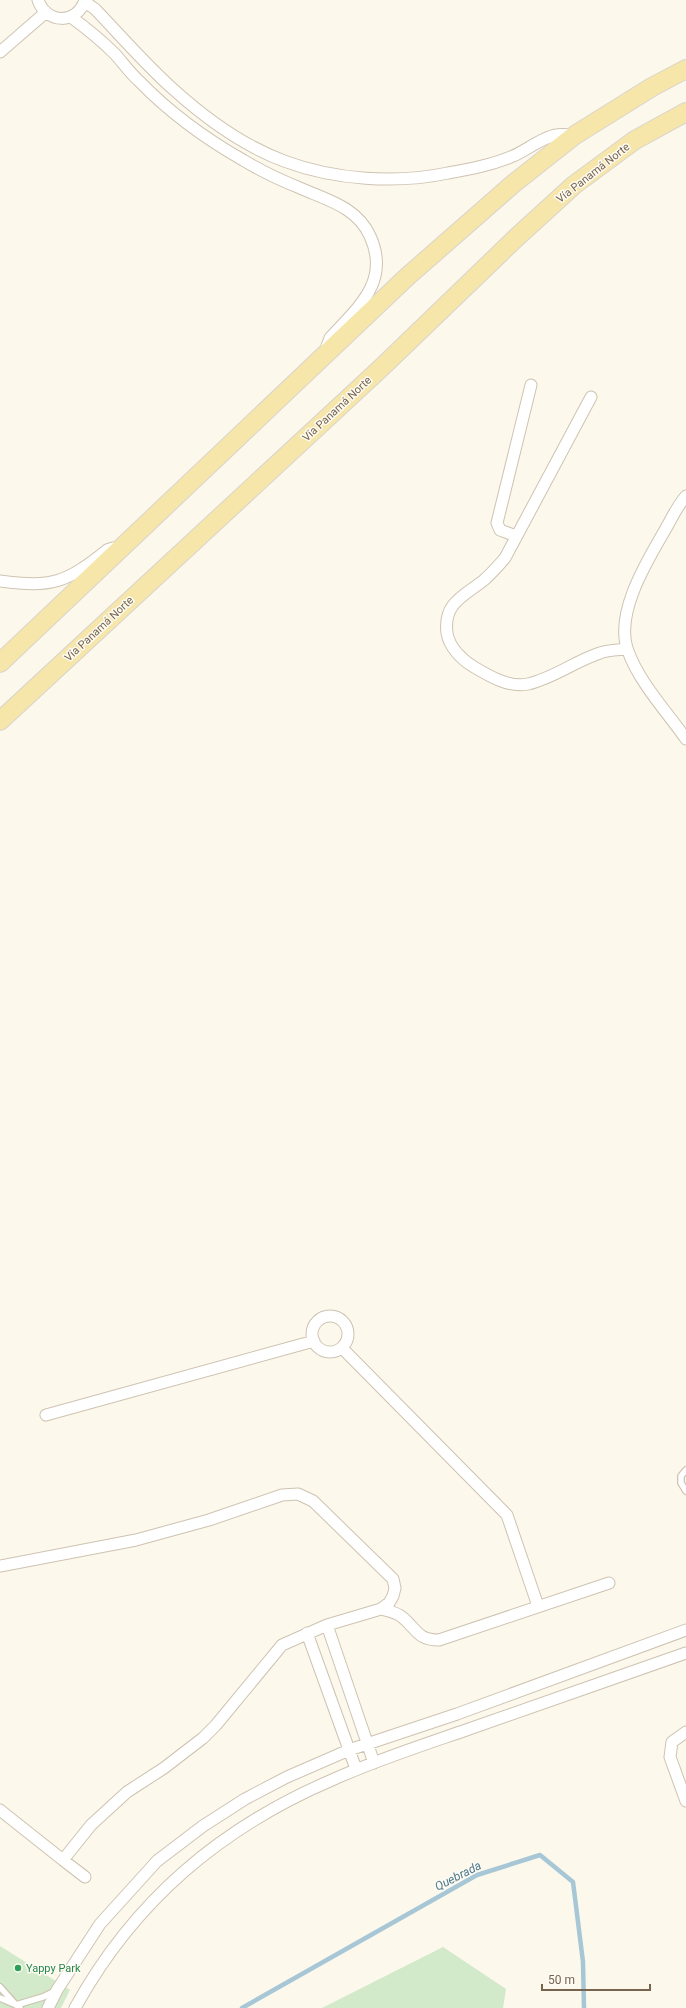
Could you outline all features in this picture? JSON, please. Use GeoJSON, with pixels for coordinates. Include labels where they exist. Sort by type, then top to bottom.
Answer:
{"type":"FeatureCollection","features":[{"type":"Feature","properties":{"kind":"main road"},"geometry":{"type":"LineString","coordinates":[[0,663],[408,276],[513,184],[575,135],[652,87],[686,69]]}},
{"type":"Feature","properties":{"kind":"main road","name":"Vía Panamá Norte"},"geometry":{"type":"LineString","coordinates":[[0,721],[381,368],[511,242],[574,184],[635,140],[686,112]]}},
{"type":"Feature","properties":{"kind":"street"},"geometry":{"type":"LineString","coordinates":[[38,0],[45,13],[57,19],[71,17],[77,13],[85,1],[95,9],[172,88],[209,118],[265,152],[284,161],[310,169],[364,178],[391,179],[442,175],[496,162],[513,156],[555,135],[575,135]]}},
{"type":"Feature","properties":{"kind":"street"},"geometry":{"type":"LineString","coordinates":[[0,52],[45,13]]}},
{"type":"Feature","properties":{"kind":"street"},"geometry":{"type":"LineString","coordinates":[[71,17],[102,42],[138,81],[188,124],[257,168],[299,188],[339,204],[358,218],[365,227],[374,248],[376,270],[374,280],[366,299],[330,338],[323,356]]}},
{"type":"Feature","properties":{"kind":"street"},"geometry":{"type":"LineString","coordinates":[[516,536],[500,530],[497,523],[531,385]]}},
{"type":"Feature","properties":{"kind":"street"},"geometry":{"type":"LineString","coordinates":[[591,397],[505,558],[494,571],[462,595],[450,608],[446,623],[448,639],[459,656],[486,675],[507,683],[526,684],[543,679],[601,652],[627,649]]}},
{"type":"Feature","properties":{"kind":"street"},"geometry":{"type":"LineString","coordinates":[[686,496],[645,563],[629,605],[624,630],[627,649],[634,667],[686,739]]}},
{"type":"Feature","properties":{"kind":"street"},"geometry":{"type":"LineString","coordinates":[[0,581],[29,585],[55,582],[83,570],[107,550],[123,546]]}},
{"type":"Feature","properties":{"kind":"street"},"geometry":{"type":"LineString","coordinates":[[327,1316],[342,1320],[347,1326],[347,1342],[342,1348],[330,1352],[318,1347],[314,1341],[312,1334],[314,1326],[327,1316]]}},
{"type":"Feature","properties":{"kind":"street"},"geometry":{"type":"LineString","coordinates":[[46,1415],[314,1341]]}},
{"type":"Feature","properties":{"kind":"street"},"geometry":{"type":"LineString","coordinates":[[342,1348],[507,1515],[538,1606]]}},
{"type":"Feature","properties":{"kind":"street"},"geometry":{"type":"LineString","coordinates":[[0,1566],[136,1540],[208,1520],[282,1495],[298,1494],[313,1501],[394,1579],[395,1588],[393,1596],[389,1603],[381,1608],[307,1633],[282,1645],[207,1734],[164,1768],[127,1792],[91,1825],[63,1860]]}},
{"type":"Feature","properties":{"kind":"street"},"geometry":{"type":"LineString","coordinates":[[381,1608],[402,1617],[419,1635],[429,1640],[439,1640],[609,1583]]}},
{"type":"Feature","properties":{"kind":"street"},"geometry":{"type":"LineString","coordinates":[[327,1626],[374,1763]]}},
{"type":"Feature","properties":{"kind":"street"},"geometry":{"type":"LineString","coordinates":[[48,2008],[57,1990],[100,1924],[157,1861],[203,1826],[245,1799],[287,1777],[349,1750],[457,1714],[686,1630]]}},
{"type":"Feature","properties":{"kind":"street"},"geometry":{"type":"LineString","coordinates":[[307,1633],[356,1770]]}},
{"type":"Feature","properties":{"kind":"street"},"geometry":{"type":"LineString","coordinates":[[75,2008],[90,1981],[137,1916],[170,1883],[205,1853],[259,1817],[310,1790],[374,1763],[686,1653]]}},
{"type":"Feature","properties":{"kind":"street"},"geometry":{"type":"LineString","coordinates":[[686,1732],[672,1742],[670,1757],[686,1801]]}},
{"type":"Feature","properties":{"kind":"street"},"geometry":{"type":"LineString","coordinates":[[0,1810],[85,1878]]}},
{"type":"Feature","properties":{"kind":"lane"},"geometry":{"type":"LineString","coordinates":[[686,1470],[681,1476],[681,1483],[686,1491]]}},
{"type":"Feature","properties":{"kind":"lane"},"geometry":{"type":"LineString","coordinates":[[0,1987],[16,2007]]}},
{"type":"Feature","properties":{"kind":"lane"},"geometry":{"type":"LineString","coordinates":[[0,1998],[16,2007],[57,1990]]}},
{"type":"Feature","properties":{"kind":"green space","name":"Yappy Park"},"geometry":{"type":"Polygon","coordinates":[[[0,1946],[70,1990],[61,2008],[0,2008],[0,1946]]]}},
{"type":"Feature","properties":{"kind":"green space"},"geometry":{"type":"Polygon","coordinates":[[[443,1947],[506,1989],[503,2008],[322,2008],[443,1947]]]}},
{"type":"Feature","properties":{"kind":"waterway","name":"Quebrada"},"geometry":{"type":"LineString","coordinates":[[242,2008],[477,1875],[540,1855],[573,1882],[583,1962],[584,2008]]}},
{"type":"Feature","properties":{"kind":"place","name":"Yappy Park"},"geometry":{"type":"Point","coordinates":[18,1968]}}]}
